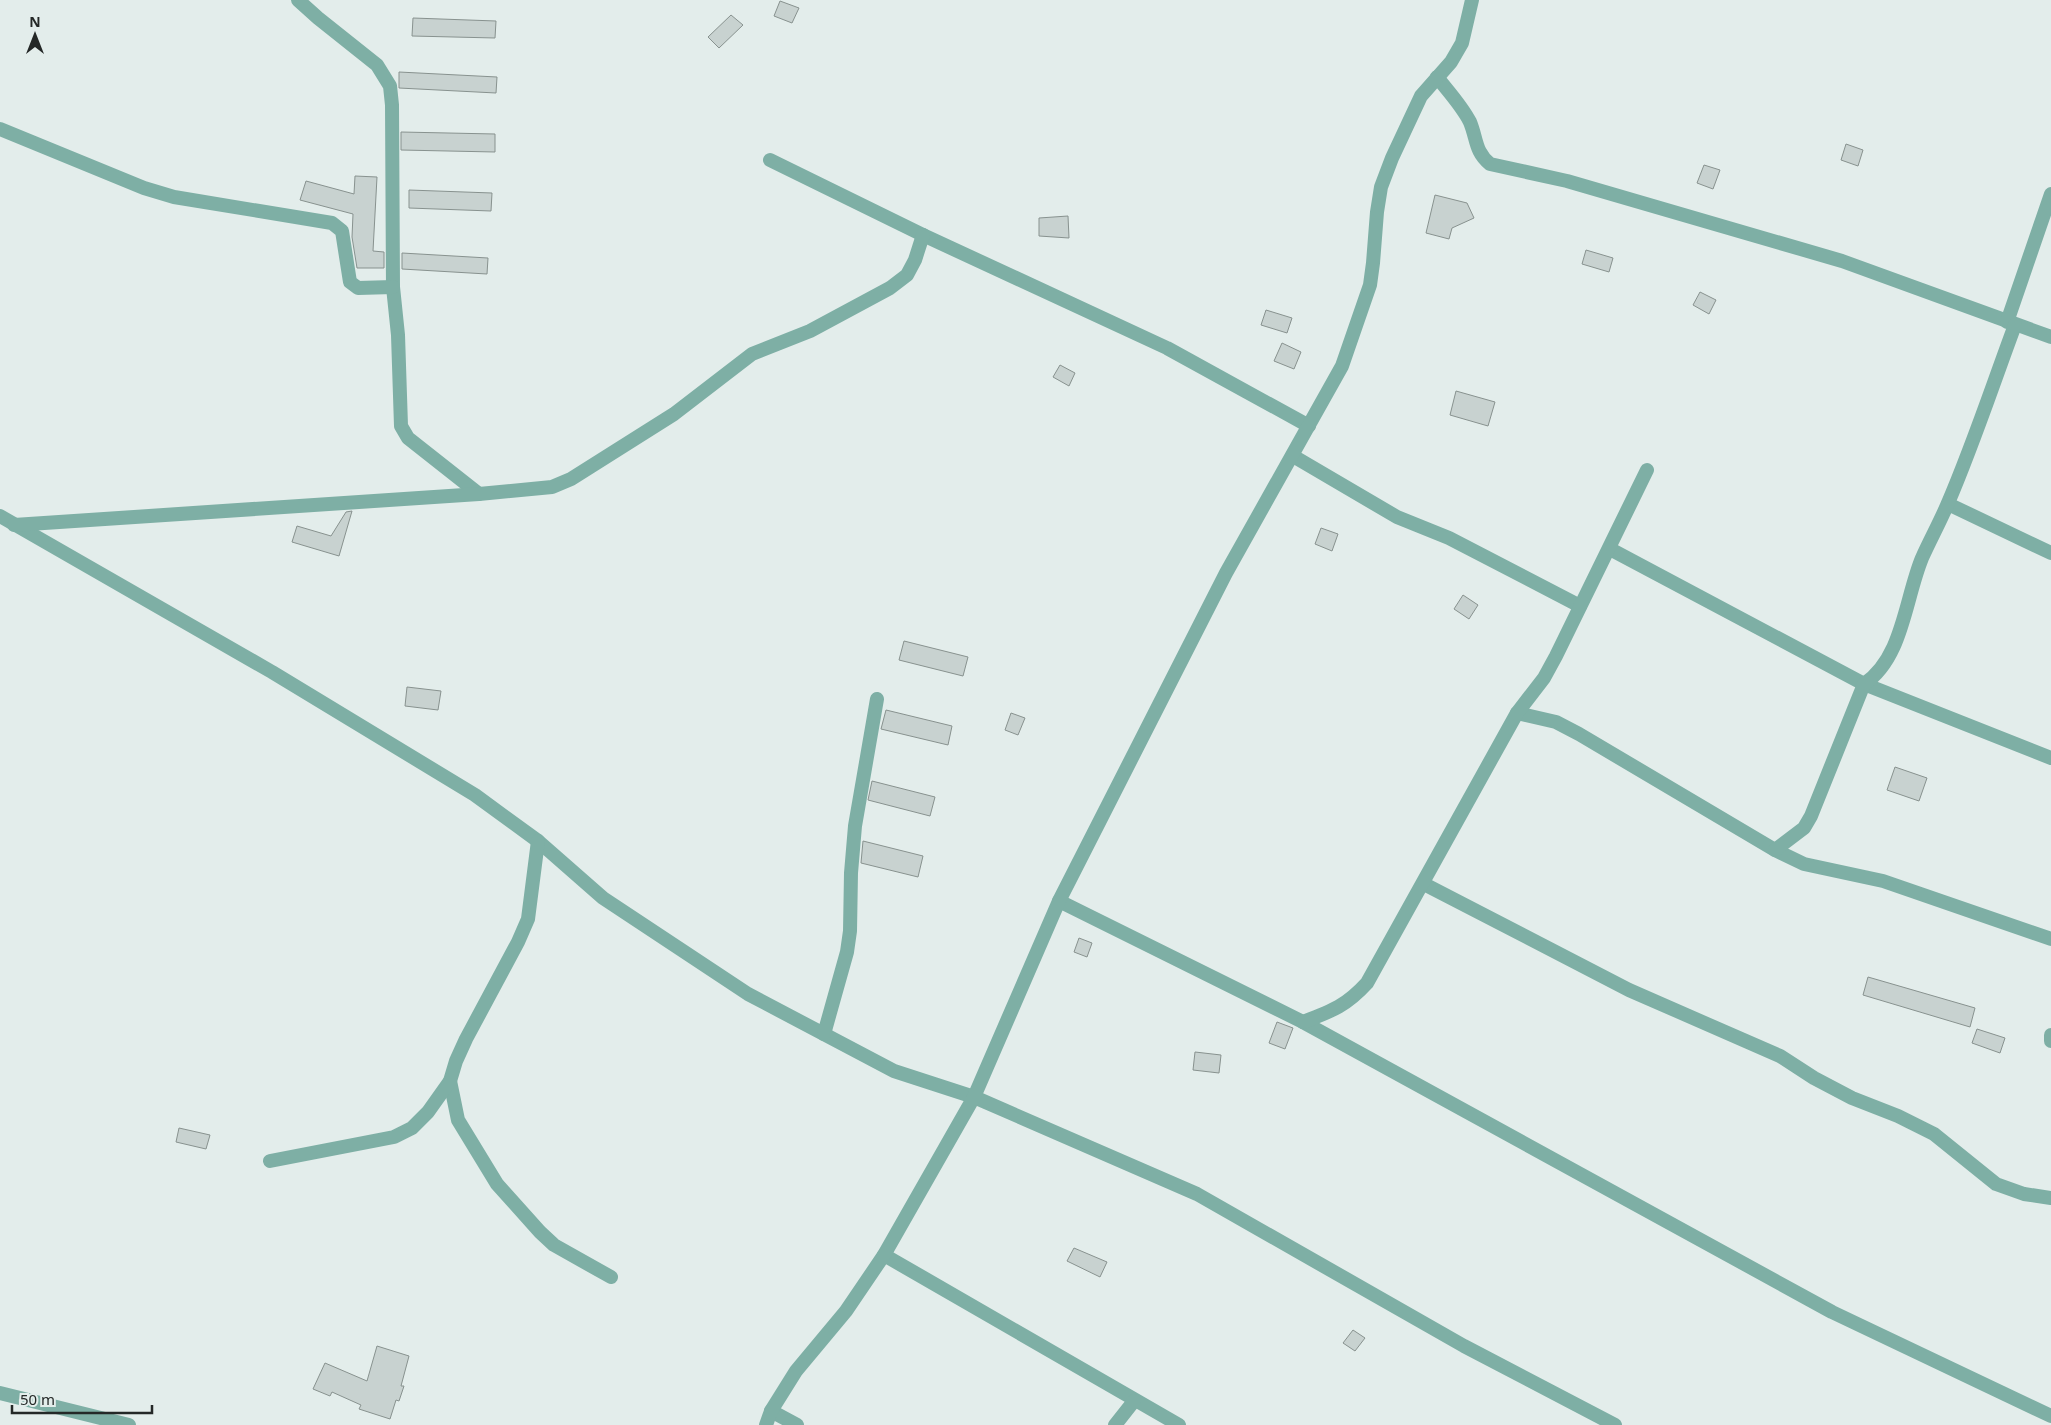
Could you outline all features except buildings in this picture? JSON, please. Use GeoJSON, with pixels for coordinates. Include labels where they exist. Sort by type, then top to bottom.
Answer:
{"type":"FeatureCollection","features":[{"type":"Feature","properties":{"kind":"street"},"geometry":{"type":"LineString","coordinates":[[298,0],[377,65],[390,86],[392,105],[393,287],[398,335],[402,426],[408,438],[479,494]]}},
{"type":"Feature","properties":{"kind":"street"},"geometry":{"type":"LineString","coordinates":[[766,1425],[772,1411],[796,1371],[846,1311],[884,1255],[974,1097],[1059,902],[1226,573],[1342,366],[1370,285],[1381,187],[1392,158],[1421,96],[1451,62],[1462,42],[1472,0]]}},
{"type":"Feature","properties":{"kind":"street"},"geometry":{"type":"LineString","coordinates":[[1437,77],[1460,106],[1469,122],[1482,156],[1490,164],[1568,181],[1842,261],[2051,337]]}},
{"type":"Feature","properties":{"kind":"street"},"geometry":{"type":"LineString","coordinates":[[0,130],[144,188],[174,197],[332,223],[342,231],[350,282],[358,288],[393,287]]}},
{"type":"Feature","properties":{"kind":"street"},"geometry":{"type":"LineString","coordinates":[[770,160],[923,235],[1167,348],[1309,426]]}},
{"type":"Feature","properties":{"kind":"street"},"geometry":{"type":"LineString","coordinates":[[1775,850],[1804,828],[1812,816],[1864,684],[1875,676],[1883,666],[1901,628],[1912,584],[1948,504],[2011,324],[2051,194]]}},
{"type":"Feature","properties":{"kind":"street"},"geometry":{"type":"LineString","coordinates":[[14,524],[552,488],[571,479],[674,414],[752,354],[810,331],[890,288],[906,275],[915,260],[923,235]]}},
{"type":"Feature","properties":{"kind":"street"},"geometry":{"type":"LineString","coordinates":[[1293,456],[1397,517],[1420,528],[1449,538],[1580,606]]}},
{"type":"Feature","properties":{"kind":"street"},"geometry":{"type":"LineString","coordinates":[[1303,1022],[1336,1009],[1354,998],[1367,983],[1424,884],[1517,713],[1544,678],[1610,549],[1647,470]]}},
{"type":"Feature","properties":{"kind":"street"},"geometry":{"type":"LineString","coordinates":[[1948,504],[2051,553]]}},
{"type":"Feature","properties":{"kind":"street"},"geometry":{"type":"LineString","coordinates":[[0,516],[289,682],[476,796],[538,841],[603,898],[748,994],[894,1071],[974,1097],[1197,1194],[1464,1346],[1615,1425]]}},
{"type":"Feature","properties":{"kind":"street"},"geometry":{"type":"LineString","coordinates":[[1610,549],[1864,684],[2051,758]]}},
{"type":"Feature","properties":{"kind":"street"},"geometry":{"type":"LineString","coordinates":[[824,1034],[847,952],[850,931],[851,873],[855,826],[877,699]]}},
{"type":"Feature","properties":{"kind":"street"},"geometry":{"type":"LineString","coordinates":[[1517,713],[1556,722],[1579,734],[1775,850],[1804,864],[1883,881],[2051,939]]}},
{"type":"Feature","properties":{"kind":"street"},"geometry":{"type":"LineString","coordinates":[[270,1161],[394,1137],[412,1128],[428,1112],[450,1081],[456,1061],[466,1039],[518,942],[528,919],[538,841]]}},
{"type":"Feature","properties":{"kind":"street"},"geometry":{"type":"LineString","coordinates":[[1424,884],[1629,990],[1780,1056],[1814,1078],[1845,1094],[1934,1134],[1996,1184],[2024,1194],[2051,1198]]}},
{"type":"Feature","properties":{"kind":"street"},"geometry":{"type":"LineString","coordinates":[[1059,902],[1303,1022],[1832,1312],[2051,1416]]}},
{"type":"Feature","properties":{"kind":"street"},"geometry":{"type":"LineString","coordinates":[[2051,1035],[2051,1041]]}},
{"type":"Feature","properties":{"kind":"street"},"geometry":{"type":"LineString","coordinates":[[450,1081],[458,1120],[497,1184],[554,1245],[611,1276]]}},
{"type":"Feature","properties":{"kind":"street"},"geometry":{"type":"LineString","coordinates":[[884,1255],[1134,1401],[1179,1425]]}},
{"type":"Feature","properties":{"kind":"street"},"geometry":{"type":"LineString","coordinates":[[0,1393],[129,1425]]}},
{"type":"Feature","properties":{"kind":"street"},"geometry":{"type":"LineString","coordinates":[[1115,1425],[1134,1401]]}},
{"type":"Feature","properties":{"kind":"street"},"geometry":{"type":"LineString","coordinates":[[772,1411],[797,1425]]}}]}
